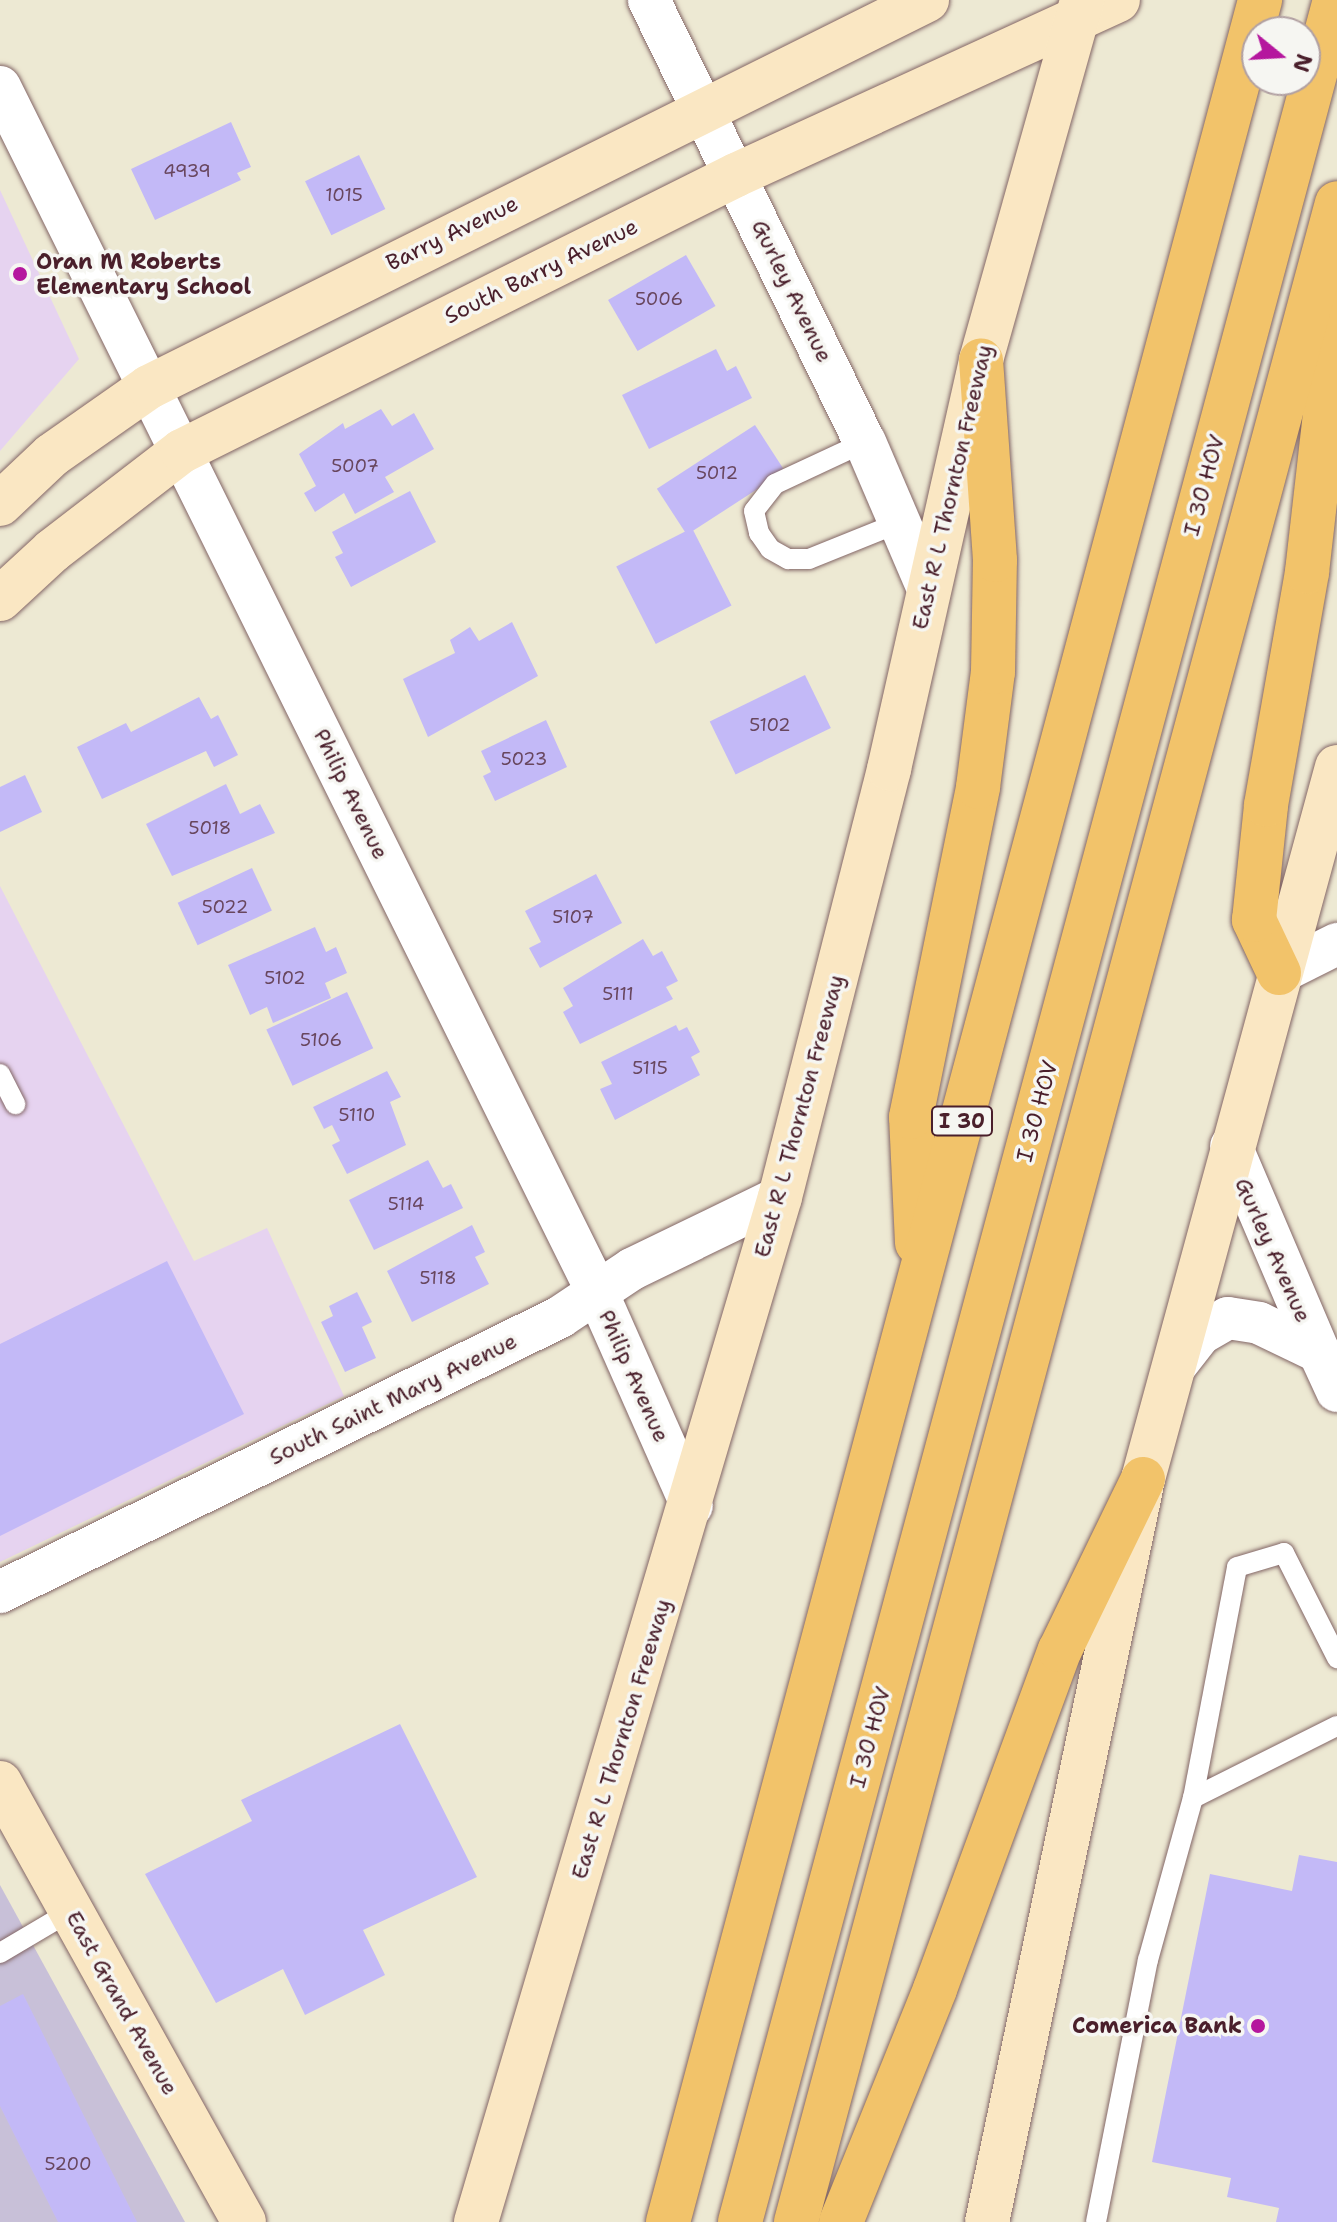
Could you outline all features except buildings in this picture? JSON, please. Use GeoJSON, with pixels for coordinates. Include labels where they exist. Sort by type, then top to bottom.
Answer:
{"type":"FeatureCollection","features":[{"type":"Feature","properties":{"kind":"highway","name":"I 30 HOV"},"geometry":{"type":"LineString","coordinates":[[740,2222],[1335,0]]}},
{"type":"Feature","properties":{"kind":"highway","name":"I 30"},"geometry":{"type":"LineString","coordinates":[[668,2222],[1258,10]]}},
{"type":"Feature","properties":{"kind":"highway","name":"I 30 HOV"},"geometry":{"type":"LineString","coordinates":[[720,2222],[1291,96]]}},
{"type":"Feature","properties":{"kind":"highway"},"geometry":{"type":"LineString","coordinates":[[796,2222],[1337,203]]}},
{"type":"Feature","properties":{"kind":"highway"},"geometry":{"type":"LineString","coordinates":[[1279,973],[1254,920],[1266,805],[1307,572],[1337,309]]}},
{"type":"Feature","properties":{"kind":"highway"},"geometry":{"type":"LineString","coordinates":[[918,1286],[911,1117],[976,801],[993,672],[995,560],[981,360]]}},
{"type":"Feature","properties":{"kind":"highway"},"geometry":{"type":"LineString","coordinates":[[841,2222],[935,1989],[1060,1650],[1143,1479]]}},
{"type":"Feature","properties":{"kind":"main road","name":"Barry Avenue"},"geometry":{"type":"LineString","coordinates":[[0,504],[52,455],[149,387],[927,0]]}},
{"type":"Feature","properties":{"kind":"main road","name":"South Barry Avenue"},"geometry":{"type":"LineString","coordinates":[[0,599],[52,551],[182,451],[736,175],[1079,10],[1118,0]]}},
{"type":"Feature","properties":{"kind":"main road","name":"East R L Thornton Freeway"},"geometry":{"type":"LineString","coordinates":[[475,2212],[692,1506],[780,1197],[889,769],[927,587],[981,360],[1079,10]]}},
{"type":"Feature","properties":{"kind":"main road"},"geometry":{"type":"LineString","coordinates":[[987,2222],[1143,1479],[1176,1365],[1231,1146],[1337,767]]}},
{"type":"Feature","properties":{"kind":"main road","name":"East Grand Avenue"},"geometry":{"type":"LineString","coordinates":[[0,1783],[244,2222]]}},
{"type":"Feature","properties":{"kind":"street","name":"Gurley Avenue"},"geometry":{"type":"LineString","coordinates":[[649,0],[865,442],[927,587]]}},
{"type":"Feature","properties":{"kind":"street","name":"Philip Avenue"},"geometry":{"type":"LineString","coordinates":[[0,87],[597,1292],[692,1506]]}},
{"type":"Feature","properties":{"kind":"street"},"geometry":{"type":"LineString","coordinates":[[1279,973],[1337,944]]}},
{"type":"Feature","properties":{"kind":"street","name":"Gurley Avenue"},"geometry":{"type":"LineString","coordinates":[[1231,1146],[1240,1177],[1337,1391]]}},
{"type":"Feature","properties":{"kind":"street","name":"South Saint Mary Avenue"},"geometry":{"type":"LineString","coordinates":[[0,1592],[560,1317],[632,1269],[780,1197]]}},
{"type":"Feature","properties":{"kind":"street","name":"Gurley Avenue"},"geometry":{"type":"LineString","coordinates":[[1176,1365],[1200,1334],[1228,1318],[1259,1323],[1319,1352]]}},
{"type":"Feature","properties":{"kind":"lane"},"geometry":{"type":"LineString","coordinates":[[865,442],[775,484],[754,511],[759,533],[770,549],[788,559],[809,559],[901,522]]}},
{"type":"Feature","properties":{"kind":"lane"},"geometry":{"type":"LineString","coordinates":[[0,1074],[15,1104]]}},
{"type":"Feature","properties":{"kind":"lane"},"geometry":{"type":"LineString","coordinates":[[1096,2222],[1148,1960],[1193,1798],[1237,1567],[1284,1553],[1337,1658]]}},
{"type":"Feature","properties":{"kind":"lane"},"geometry":{"type":"LineString","coordinates":[[1193,1798],[1337,1726]]}},
{"type":"Feature","properties":{"kind":"lane"},"geometry":{"type":"LineString","coordinates":[[0,1953],[71,1911]]}},
{"type":"Feature","properties":{"kind":"shaded area","name":"Oran M Roberts Elementary School"},"geometry":{"type":"Polygon","coordinates":[[[0,190],[79,359],[0,451],[0,190]]]}},
{"type":"Feature","properties":{"kind":"shaded area"},"geometry":{"type":"Polygon","coordinates":[[[0,886],[194,1261],[267,1228],[344,1396],[0,1562],[0,886]]]}},
{"type":"Feature","properties":{"kind":"shaded area"},"geometry":{"type":"Polygon","coordinates":[[[0,1885],[185,2222],[0,2222],[0,1885]]]}},
{"type":"Feature","properties":{"kind":"place","name":"Oran M Roberts Elementary School"},"geometry":{"type":"Point","coordinates":[20,274]}},
{"type":"Feature","properties":{"kind":"place","name":"Comerica Bank"},"geometry":{"type":"Point","coordinates":[1258,2026]}}]}
